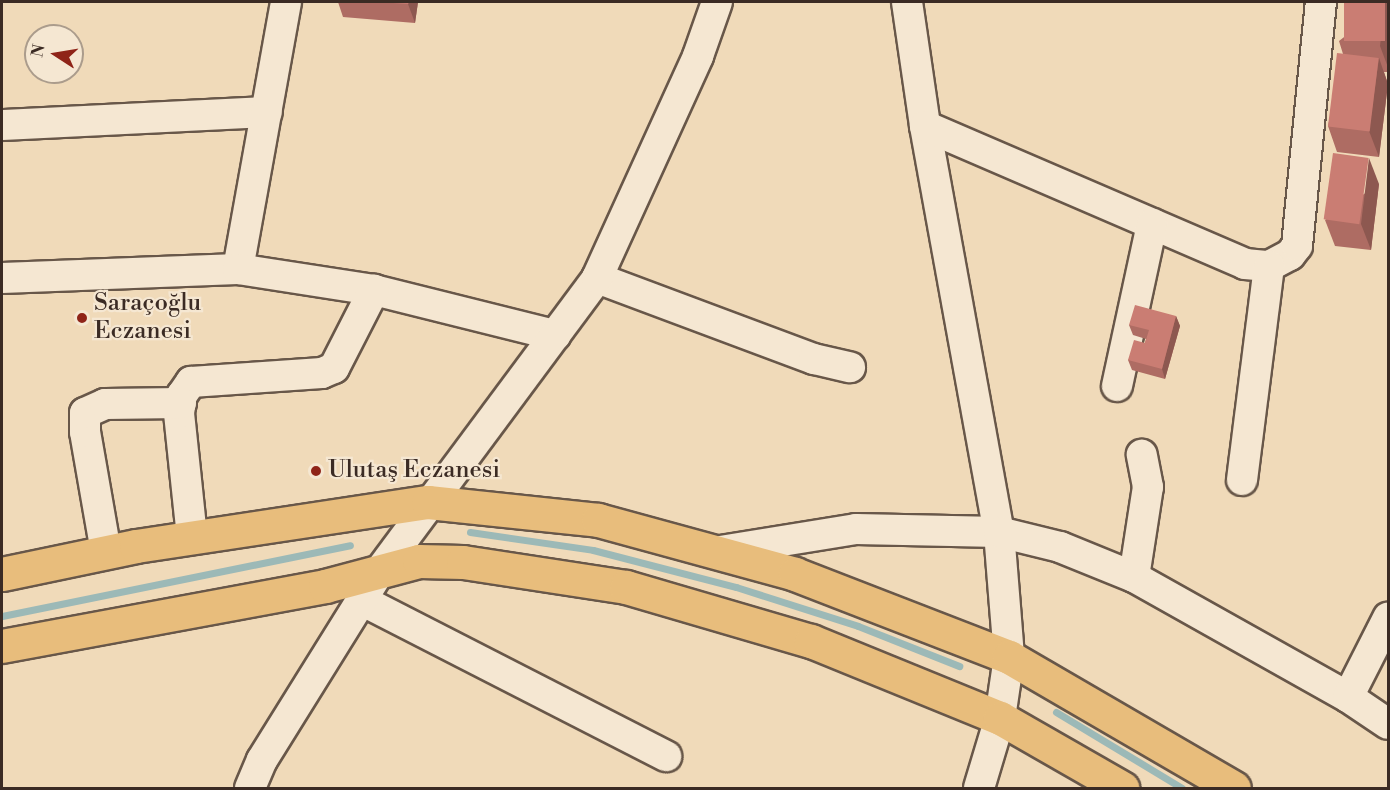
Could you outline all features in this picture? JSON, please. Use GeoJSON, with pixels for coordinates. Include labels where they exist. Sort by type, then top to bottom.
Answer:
{"type":"FeatureCollection","features":[{"type":"Feature","properties":{"kind":"main road"},"geometry":{"type":"LineString","coordinates":[[2,574],[192,537],[428,502],[598,520],[795,574],[1009,657],[1234,789]]}},
{"type":"Feature","properties":{"kind":"main road"},"geometry":{"type":"LineString","coordinates":[[2,646],[251,601],[419,561],[463,562],[626,587],[811,641],[1000,718],[1122,789]]}},
{"type":"Feature","properties":{"kind":"street"},"geometry":{"type":"LineString","coordinates":[[238,269],[286,2]]}},
{"type":"Feature","properties":{"kind":"street"},"geometry":{"type":"LineString","coordinates":[[250,789],[262,760],[379,572],[428,502],[597,278],[698,56],[717,2]]}},
{"type":"Feature","properties":{"kind":"street"},"geometry":{"type":"LineString","coordinates":[[907,2],[925,126],[999,532],[1009,657],[1000,718],[979,789]]}},
{"type":"Feature","properties":{"kind":"street"},"geometry":{"type":"LineString","coordinates":[[925,126],[1245,264],[1269,266],[1290,255],[1297,246],[1321,2]]}},
{"type":"Feature","properties":{"kind":"street"},"geometry":{"type":"LineString","coordinates":[[2,125],[267,112]]}},
{"type":"Feature","properties":{"kind":"street"},"geometry":{"type":"LineString","coordinates":[[1117,386],[1152,224]]}},
{"type":"Feature","properties":{"kind":"street"},"geometry":{"type":"LineString","coordinates":[[1242,480],[1269,266]]}},
{"type":"Feature","properties":{"kind":"street"},"geometry":{"type":"LineString","coordinates":[[2,278],[59,272],[238,269],[374,290],[555,335]]}},
{"type":"Feature","properties":{"kind":"street"},"geometry":{"type":"LineString","coordinates":[[597,278],[814,359],[850,367]]}},
{"type":"Feature","properties":{"kind":"street"},"geometry":{"type":"LineString","coordinates":[[192,537],[181,403],[191,382],[322,374],[334,368],[374,290]]}},
{"type":"Feature","properties":{"kind":"street"},"geometry":{"type":"LineString","coordinates":[[106,552],[85,432],[85,413],[105,404],[181,403]]}},
{"type":"Feature","properties":{"kind":"street"},"geometry":{"type":"LineString","coordinates":[[1134,577],[1148,487],[1142,455]]}},
{"type":"Feature","properties":{"kind":"street"},"geometry":{"type":"LineString","coordinates":[[714,552],[856,529],[999,532],[1060,547],[1134,577],[1348,697],[1389,724]]}},
{"type":"Feature","properties":{"kind":"street"},"geometry":{"type":"LineString","coordinates":[[361,600],[666,756]]}},
{"type":"Feature","properties":{"kind":"street"},"geometry":{"type":"LineString","coordinates":[[1348,697],[1389,618]]}},
{"type":"Feature","properties":{"kind":"building"},"geometry":{"type":"Polygon","coordinates":[[[378,2],[409,2],[408,4],[378,2]]]}},
{"type":"Feature","properties":{"kind":"building"},"geometry":{"type":"Polygon","coordinates":[[[1344,2],[1385,2],[1385,41],[1344,41],[1344,2]]]}},
{"type":"Feature","properties":{"kind":"building"},"geometry":{"type":"Polygon","coordinates":[[[1337,53],[1379,58],[1370,132],[1328,126],[1337,53]]]}},
{"type":"Feature","properties":{"kind":"building"},"geometry":{"type":"Polygon","coordinates":[[[1333,153],[1369,158],[1359,224],[1324,219],[1333,153]]]}},
{"type":"Feature","properties":{"kind":"building"},"geometry":{"type":"Polygon","coordinates":[[[1135,305],[1176,316],[1162,369],[1128,360],[1134,340],[1145,343],[1149,330],[1129,325],[1135,305]]]}},
{"type":"Feature","properties":{"kind":"waterway"},"geometry":{"type":"LineString","coordinates":[[470,532],[593,550],[736,587],[858,626],[959,666]]}},
{"type":"Feature","properties":{"kind":"waterway"},"geometry":{"type":"LineString","coordinates":[[2,616],[350,545]]}},
{"type":"Feature","properties":{"kind":"waterway"},"geometry":{"type":"LineString","coordinates":[[1056,712],[1182,788]]}},
{"type":"Feature","properties":{"kind":"place","name":"Saraçoğlu Eczanesi"},"geometry":{"type":"Point","coordinates":[82,318]}},
{"type":"Feature","properties":{"kind":"place","name":"Ulutaş Eczanesi"},"geometry":{"type":"Point","coordinates":[316,471]}}]}
